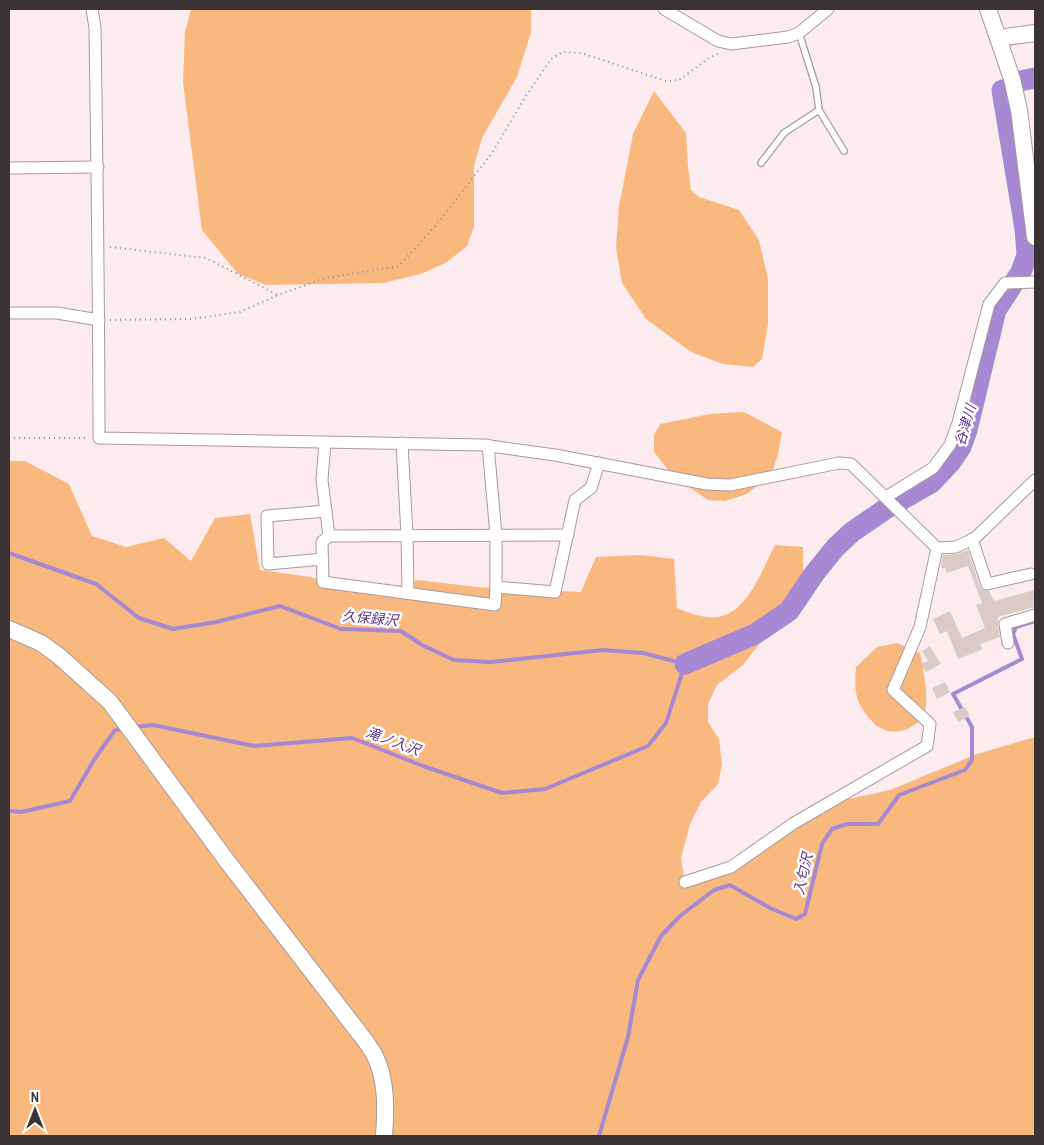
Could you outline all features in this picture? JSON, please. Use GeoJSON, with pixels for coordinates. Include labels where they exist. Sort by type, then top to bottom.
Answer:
{"type":"FeatureCollection","features":[{"type":"Feature","properties":{"kind":"street"},"geometry":{"type":"LineString","coordinates":[[92,9],[95,28],[98,167],[97,245],[100,438],[488,445],[707,484],[730,485],[839,463],[851,464],[937,548]]}},
{"type":"Feature","properties":{"kind":"street"},"geometry":{"type":"LineString","coordinates":[[664,9],[718,41],[731,44],[788,37],[799,32],[828,9]]}},
{"type":"Feature","properties":{"kind":"street"},"geometry":{"type":"LineString","coordinates":[[988,9],[1012,79],[1019,110],[1035,237]]}},
{"type":"Feature","properties":{"kind":"street"},"geometry":{"type":"LineString","coordinates":[[998,38],[1035,34]]}},
{"type":"Feature","properties":{"kind":"street"},"geometry":{"type":"LineString","coordinates":[[9,168],[98,167]]}},
{"type":"Feature","properties":{"kind":"street"},"geometry":{"type":"LineString","coordinates":[[886,497],[932,468],[950,445],[958,423],[989,304],[1005,283],[1035,282]]}},
{"type":"Feature","properties":{"kind":"street"},"geometry":{"type":"LineString","coordinates":[[9,313],[57,313],[99,320]]}},
{"type":"Feature","properties":{"kind":"street"},"geometry":{"type":"LineString","coordinates":[[325,442],[322,480],[329,536]]}},
{"type":"Feature","properties":{"kind":"street"},"geometry":{"type":"LineString","coordinates":[[402,443],[408,593]]}},
{"type":"Feature","properties":{"kind":"street"},"geometry":{"type":"LineString","coordinates":[[488,445],[496,535],[495,604],[324,582],[322,542],[329,536],[407,535],[496,535],[568,535]]}},
{"type":"Feature","properties":{"kind":"street"},"geometry":{"type":"LineString","coordinates":[[496,587],[555,592],[574,500],[591,488],[599,464]]}},
{"type":"Feature","properties":{"kind":"street"},"geometry":{"type":"LineString","coordinates":[[937,548],[956,546],[972,539],[985,530],[1035,480]]}},
{"type":"Feature","properties":{"kind":"street"},"geometry":{"type":"LineString","coordinates":[[323,559],[268,564],[267,516],[326,511]]}},
{"type":"Feature","properties":{"kind":"street"},"geometry":{"type":"LineString","coordinates":[[972,539],[987,584],[1031,574]]}},
{"type":"Feature","properties":{"kind":"street"},"geometry":{"type":"LineString","coordinates":[[685,882],[731,867],[794,823],[927,746],[930,724],[893,690],[920,627],[937,548]]}},
{"type":"Feature","properties":{"kind":"street"},"geometry":{"type":"LineString","coordinates":[[1008,643],[1005,624],[1035,615]]}},
{"type":"Feature","properties":{"kind":"street"},"geometry":{"type":"LineString","coordinates":[[9,629],[41,643],[83,676],[110,702],[227,862],[360,1034],[374,1054],[382,1078],[386,1108],[384,1136]]}},
{"type":"Feature","properties":{"kind":"lane"},"geometry":{"type":"LineString","coordinates":[[799,32],[816,87],[819,110],[844,151]]}},
{"type":"Feature","properties":{"kind":"lane"},"geometry":{"type":"LineString","coordinates":[[761,163],[784,133],[819,110]]}},
{"type":"Feature","properties":{"kind":"path"},"geometry":{"type":"LineString","coordinates":[[99,320],[191,318],[240,312],[278,295],[325,278],[399,266],[437,224],[492,153],[524,99],[551,59],[562,52],[581,53],[666,82],[679,80],[731,44]]}},
{"type":"Feature","properties":{"kind":"path"},"geometry":{"type":"LineString","coordinates":[[97,245],[206,258],[278,295]]}},
{"type":"Feature","properties":{"kind":"path"},"geometry":{"type":"LineString","coordinates":[[9,438],[100,438]]}},
{"type":"Feature","properties":{"kind":"shaded area"},"geometry":{"type":"Polygon","coordinates":[[[191,9],[531,9],[531,32],[517,77],[482,138],[474,166],[474,227],[467,246],[447,262],[421,274],[383,283],[266,285],[238,274],[202,230],[183,83],[185,32],[191,9]]]}},
{"type":"Feature","properties":{"kind":"shaded area"},"geometry":{"type":"Polygon","coordinates":[[[654,91],[686,133],[691,190],[699,197],[739,210],[759,240],[768,279],[768,324],[762,359],[753,367],[723,364],[691,352],[646,319],[622,283],[616,247],[619,206],[633,134],[654,91]]]}},
{"type":"Feature","properties":{"kind":"shaded area"},"geometry":{"type":"Polygon","coordinates":[[[744,412],[782,432],[772,473],[747,494],[725,501],[708,500],[673,476],[654,452],[654,435],[660,424],[710,414],[744,412]]]}},
{"type":"Feature","properties":{"kind":"shaded area"},"geometry":{"type":"Polygon","coordinates":[[[9,461],[25,461],[69,484],[92,536],[126,547],[164,538],[191,561],[215,518],[250,514],[260,570],[310,577],[367,594],[418,580],[477,587],[581,592],[596,557],[640,555],[674,559],[677,608],[692,614],[719,617],[739,607],[746,598],[775,545],[803,547],[803,575],[788,607],[743,665],[717,685],[708,704],[708,722],[719,739],[722,765],[718,784],[701,802],[690,824],[681,858],[684,877],[725,865],[821,805],[890,790],[977,754],[1035,737],[1035,1136],[9,1136],[9,461]]]}},
{"type":"Feature","properties":{"kind":"shaded area"},"geometry":{"type":"Polygon","coordinates":[[[897,643],[920,653],[925,685],[926,709],[915,725],[896,732],[877,726],[868,716],[858,701],[855,682],[856,667],[877,647],[897,643]]]}},
{"type":"Feature","properties":{"kind":"building"},"geometry":{"type":"Polygon","coordinates":[[[968,550],[980,587],[985,591],[989,591],[994,601],[1035,590],[1035,607],[998,617],[1000,637],[980,644],[983,649],[958,659],[947,631],[940,634],[933,619],[950,611],[962,638],[985,628],[976,605],[982,603],[968,566],[947,573],[945,568],[942,569],[941,565],[943,555],[957,554],[968,550]]]}},
{"type":"Feature","properties":{"kind":"building"},"geometry":{"type":"Polygon","coordinates":[[[930,646],[941,664],[926,672],[921,664],[928,661],[922,651],[930,646]]]}},
{"type":"Feature","properties":{"kind":"building"},"geometry":{"type":"Polygon","coordinates":[[[945,682],[950,692],[937,699],[932,688],[945,682]]]}},
{"type":"Feature","properties":{"kind":"building"},"geometry":{"type":"Polygon","coordinates":[[[965,707],[970,716],[958,722],[953,712],[965,707]]]}},
{"type":"Feature","properties":{"kind":"waterway","name":"谷津川"},"geometry":{"type":"LineString","coordinates":[[1020,81],[1035,78]]}},
{"type":"Feature","properties":{"kind":"waterway","name":"谷津川"},"geometry":{"type":"LineString","coordinates":[[685,664],[755,634],[789,611],[814,574],[835,548],[852,532],[884,510],[931,483],[951,462],[961,447],[967,430],[996,310],[1021,272],[1027,255],[1025,229],[1002,90]]}},
{"type":"Feature","properties":{"kind":"waterway","name":"久保録沢"},"geometry":{"type":"LineString","coordinates":[[9,553],[96,584],[139,618],[173,629],[216,622],[280,606],[341,629],[401,631],[422,645],[454,660],[491,662],[603,650],[643,653],[685,664],[666,723],[648,746],[545,789],[502,793],[423,766],[352,738],[254,746],[153,725],[134,727]]}},
{"type":"Feature","properties":{"kind":"waterway","name":"入匂沢"},"geometry":{"type":"LineString","coordinates":[[599,1136],[628,1037],[638,980],[661,936],[680,916],[714,890],[730,885],[770,908],[796,919],[805,914],[822,844],[832,829],[847,824],[878,824],[899,795],[965,770],[972,760],[972,727],[953,694],[1022,659],[1013,634],[1016,627],[1035,621]]}},
{"type":"Feature","properties":{"kind":"waterway","name":"滝ノ入沢"},"geometry":{"type":"LineString","coordinates":[[9,811],[21,812],[70,801],[94,760],[115,730],[125,729]]}}]}
